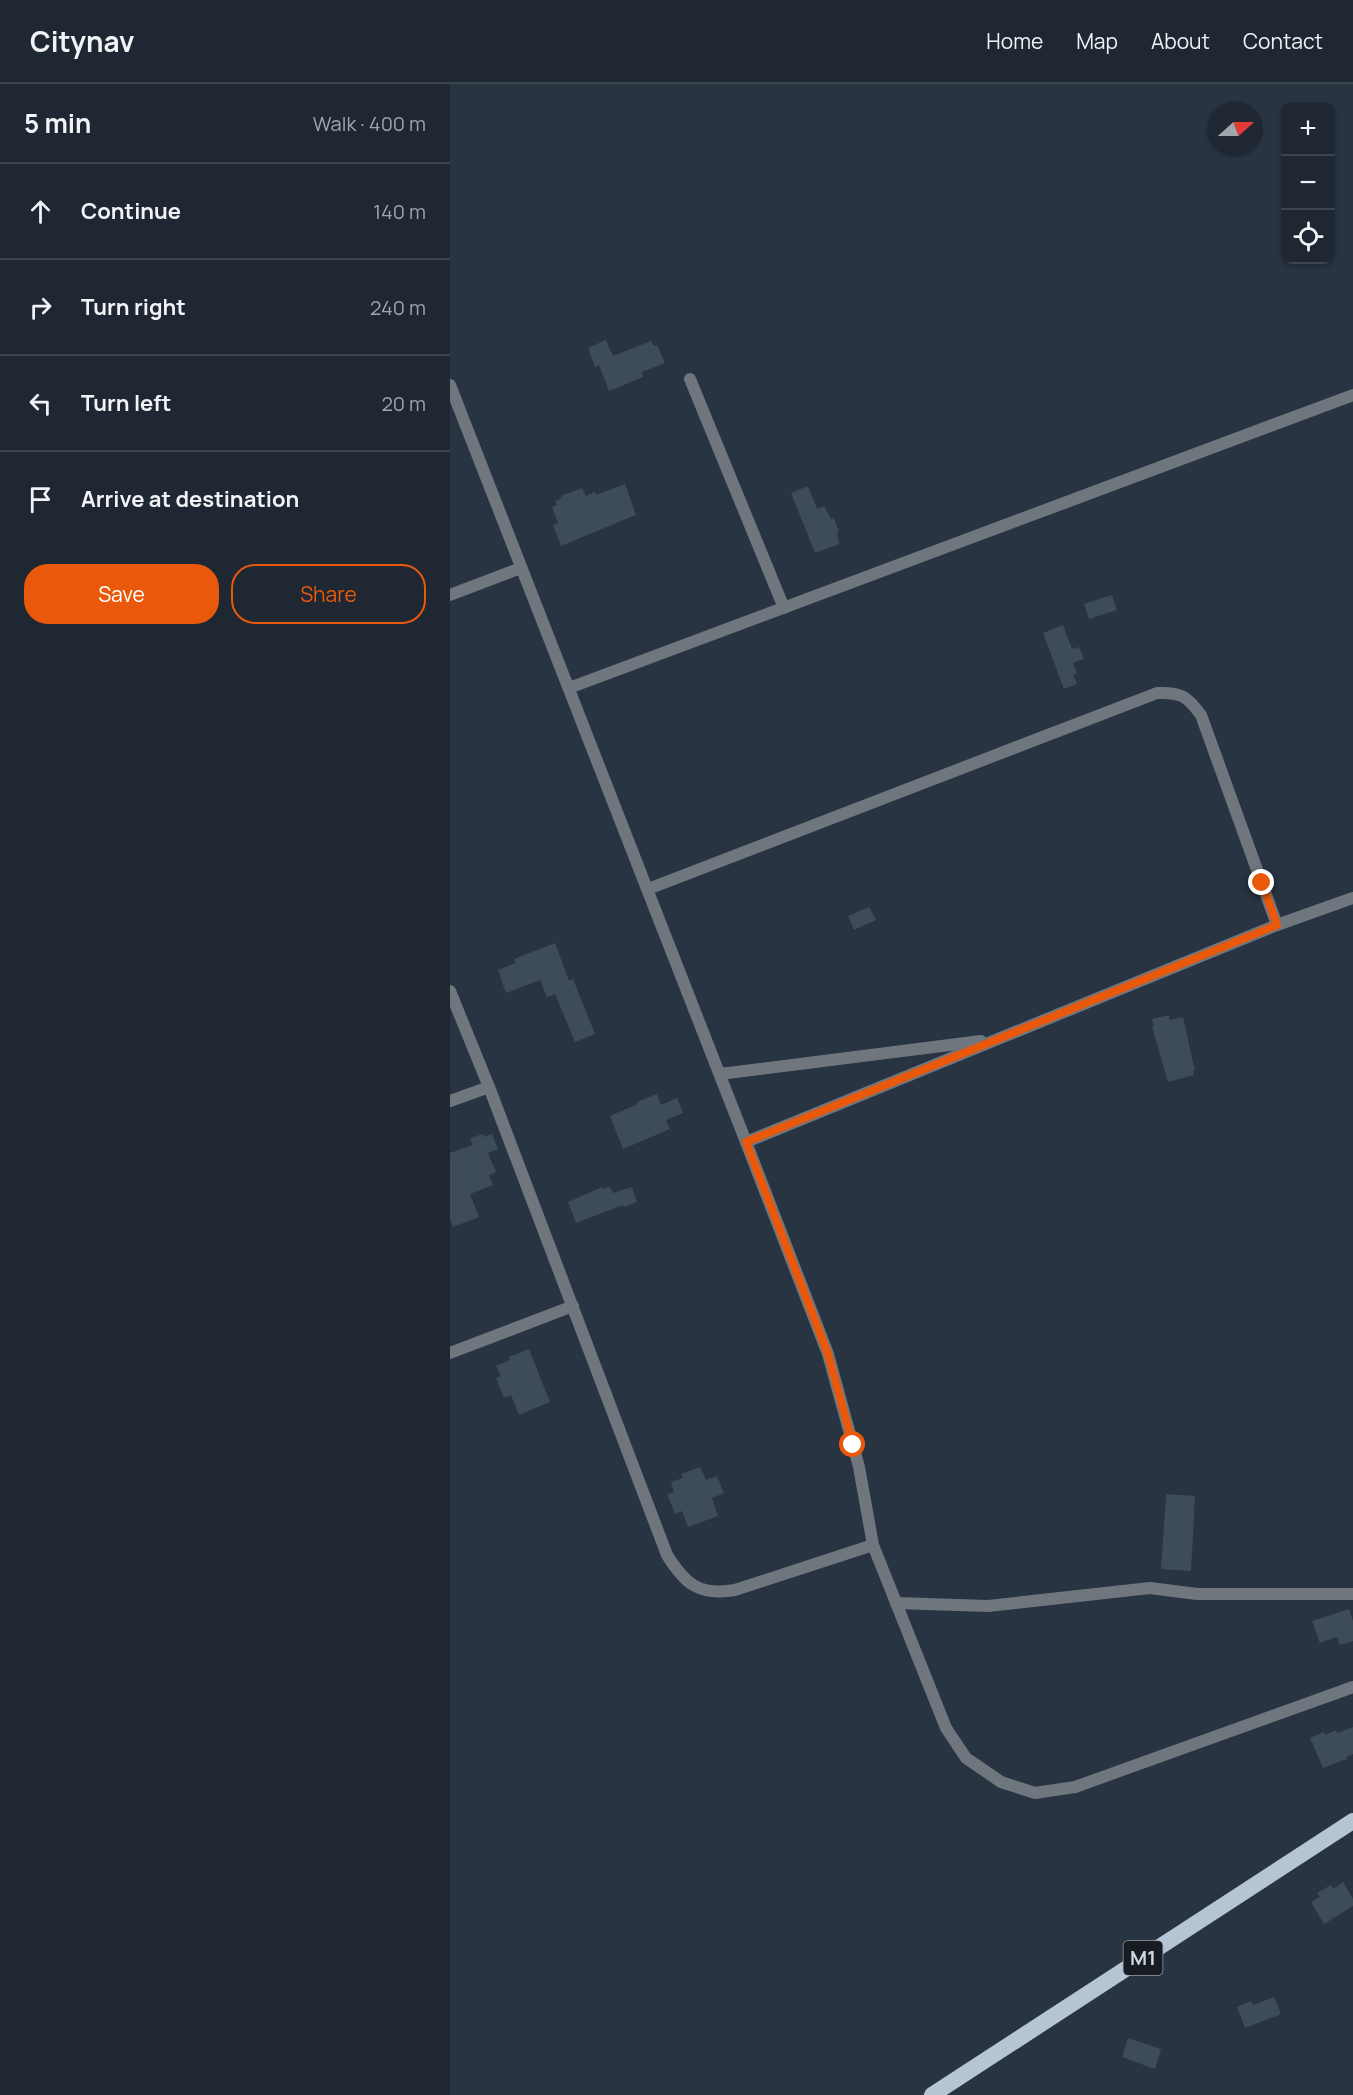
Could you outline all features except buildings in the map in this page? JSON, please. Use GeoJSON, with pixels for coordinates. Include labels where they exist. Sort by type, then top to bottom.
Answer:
{"type":"FeatureCollection","features":[{"type":"Feature","properties":{"kind":"highway","name":"M1"},"geometry":{"type":"LineString","coordinates":[[932,2095],[1353,1821]]}},
{"type":"Feature","properties":{"kind":"street"},"geometry":{"type":"LineString","coordinates":[[690,379],[784,608]]}},
{"type":"Feature","properties":{"kind":"street"},"geometry":{"type":"LineString","coordinates":[[450,385],[828,1354],[859,1467],[873,1545],[946,1728],[966,1758],[1001,1782],[1035,1792],[1075,1787],[1353,1687]]}},
{"type":"Feature","properties":{"kind":"street"},"geometry":{"type":"LineString","coordinates":[[569,688],[1353,395]]}},
{"type":"Feature","properties":{"kind":"street"},"geometry":{"type":"LineString","coordinates":[[450,596],[522,568]]}},
{"type":"Feature","properties":{"kind":"street"},"geometry":{"type":"LineString","coordinates":[[648,890],[1157,693],[1173,692],[1190,699],[1201,715],[1277,925]]}},
{"type":"Feature","properties":{"kind":"street"},"geometry":{"type":"LineString","coordinates":[[746,1142],[1277,925],[1353,898]]}},
{"type":"Feature","properties":{"kind":"street"},"geometry":{"type":"LineString","coordinates":[[450,991],[489,1087],[667,1555],[679,1573],[693,1586],[707,1591],[722,1592],[735,1590],[873,1545]]}},
{"type":"Feature","properties":{"kind":"street"},"geometry":{"type":"LineString","coordinates":[[720,1074],[998,1039]]}},
{"type":"Feature","properties":{"kind":"street"},"geometry":{"type":"LineString","coordinates":[[450,1101],[489,1087]]}},
{"type":"Feature","properties":{"kind":"street"},"geometry":{"type":"LineString","coordinates":[[450,1353],[573,1306]]}},
{"type":"Feature","properties":{"kind":"street"},"geometry":{"type":"LineString","coordinates":[[896,1603],[988,1606],[1150,1588],[1197,1594],[1353,1594]]}},
{"type":"Feature","properties":{"kind":"route"},"geometry":{"type":"LineString","coordinates":[[853,1445],[828,1354],[746,1142],[1277,925],[1262,883]]}}]}
